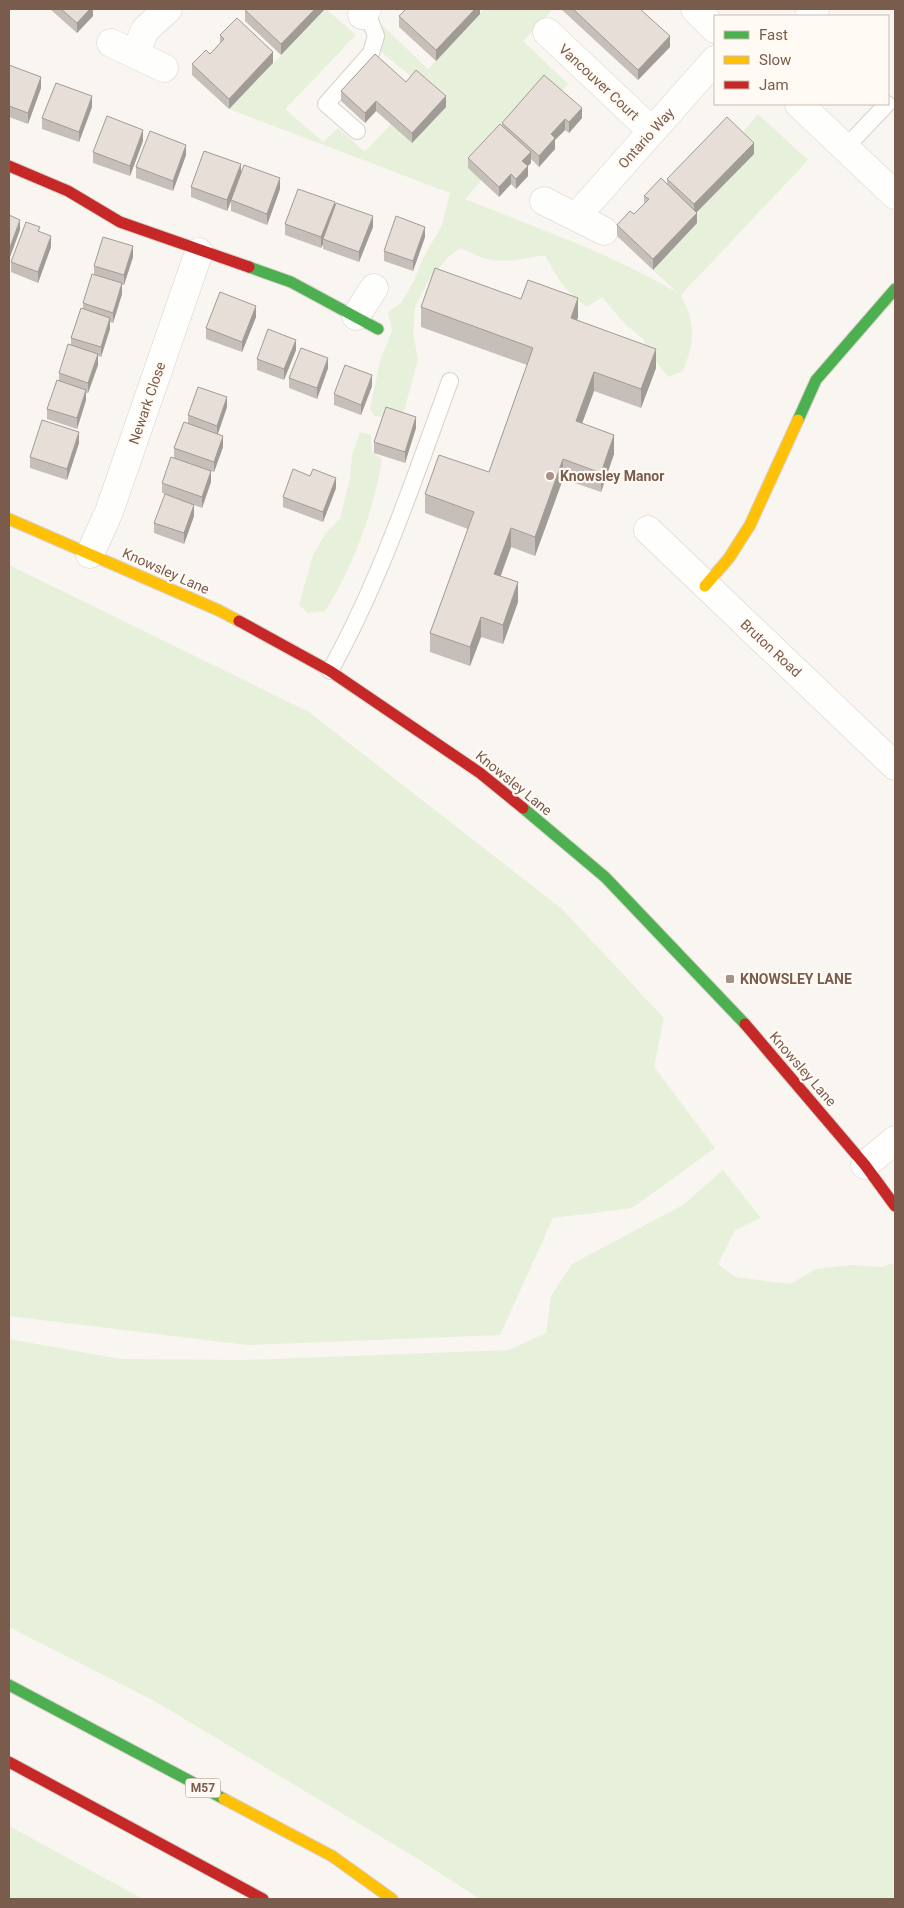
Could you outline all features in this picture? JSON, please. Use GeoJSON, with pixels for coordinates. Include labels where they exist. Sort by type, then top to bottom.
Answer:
{"type":"FeatureCollection","features":[{"type":"Feature","properties":{"kind":"main road"},"geometry":{"type":"LineString","coordinates":[[9,166],[68,191],[120,222],[199,252],[291,282],[367,323]]}},
{"type":"Feature","properties":{"kind":"main road"},"geometry":{"type":"LineString","coordinates":[[706,586],[729,558],[750,525],[816,380],[895,289]]}},
{"type":"Feature","properties":{"kind":"main road","name":"Knowsley Lane"},"geometry":{"type":"LineString","coordinates":[[9,519],[218,610],[330,671],[480,773],[605,877],[736,1014],[865,1165],[895,1206]]}},
{"type":"Feature","properties":{"kind":"main road","name":"M57"},"geometry":{"type":"LineString","coordinates":[[9,1685],[332,1856],[392,1899]]}},
{"type":"Feature","properties":{"kind":"main road"},"geometry":{"type":"LineString","coordinates":[[9,1762],[263,1899]]}},
{"type":"Feature","properties":{"kind":"street"},"geometry":{"type":"LineString","coordinates":[[164,68],[123,49],[168,9]]}},
{"type":"Feature","properties":{"kind":"street"},"geometry":{"type":"LineString","coordinates":[[695,9],[714,28]]}},
{"type":"Feature","properties":{"kind":"street","name":"Vancouver Court"},"geometry":{"type":"LineString","coordinates":[[547,32],[652,131]]}},
{"type":"Feature","properties":{"kind":"street","name":"Ontario Way"},"geometry":{"type":"LineString","coordinates":[[576,217],[714,61]]}},
{"type":"Feature","properties":{"kind":"street"},"geometry":{"type":"LineString","coordinates":[[800,105],[846,146],[895,195]]}},
{"type":"Feature","properties":{"kind":"street"},"geometry":{"type":"LineString","coordinates":[[544,201],[604,231]]}},
{"type":"Feature","properties":{"kind":"street","name":"Newark Close"},"geometry":{"type":"LineString","coordinates":[[90,554],[109,512],[199,252]]}},
{"type":"Feature","properties":{"kind":"street"},"geometry":{"type":"LineString","coordinates":[[367,323],[374,288]]}},
{"type":"Feature","properties":{"kind":"street","name":"Bruton Road"},"geometry":{"type":"LineString","coordinates":[[648,530],[706,586],[891,754]]}},
{"type":"Feature","properties":{"kind":"street"},"geometry":{"type":"LineString","coordinates":[[865,1165],[895,1140]]}},
{"type":"Feature","properties":{"kind":"lane"},"geometry":{"type":"LineString","coordinates":[[358,131],[326,104],[371,53],[376,36],[365,11]]}},
{"type":"Feature","properties":{"kind":"lane"},"geometry":{"type":"LineString","coordinates":[[846,146],[887,105]]}},
{"type":"Feature","properties":{"kind":"lane"},"geometry":{"type":"LineString","coordinates":[[330,671],[350,635],[393,535],[450,381]]}},
{"type":"Feature","properties":{"kind":"green space"},"geometry":{"type":"Polygon","coordinates":[[[326,9],[356,35],[285,109],[323,142],[338,128],[365,152],[391,124],[416,80],[376,48],[384,42],[381,24],[428,69],[484,9],[553,9],[523,41],[568,84],[465,199],[601,254],[678,293],[653,270],[697,223],[695,215],[754,154],[738,138],[758,114],[808,160],[681,295],[689,315],[692,333],[690,350],[683,371],[668,377],[646,348],[644,340],[623,322],[602,297],[587,307],[580,302],[553,271],[545,255],[503,261],[484,258],[461,248],[448,257],[427,283],[415,307],[413,333],[418,359],[404,411],[393,418],[374,416],[370,409],[380,361],[392,331],[388,312],[401,303],[414,281],[422,260],[442,225],[450,193],[229,109],[326,9]]]}},
{"type":"Feature","properties":{"kind":"green space"},"geometry":{"type":"Polygon","coordinates":[[[360,432],[371,435],[372,452],[382,459],[374,498],[361,538],[335,594],[325,611],[308,613],[299,605],[313,555],[325,534],[340,519],[350,478],[352,455],[360,432]]]}},
{"type":"Feature","properties":{"kind":"green space"},"geometry":{"type":"Polygon","coordinates":[[[9,565],[309,712],[562,909],[664,1018],[654,1067],[715,1148],[632,1208],[553,1218],[500,1335],[247,1345],[9,1316],[9,565]]]}},
{"type":"Feature","properties":{"kind":"green space"},"geometry":{"type":"Polygon","coordinates":[[[723,1170],[761,1218],[735,1230],[718,1264],[735,1277],[790,1284],[816,1269],[851,1265],[883,1267],[892,1263],[895,1267],[895,1899],[480,1899],[418,1859],[156,1702],[9,1627],[9,1339],[120,1359],[246,1360],[509,1350],[546,1333],[551,1296],[572,1264],[683,1205],[723,1170]]]}},
{"type":"Feature","properties":{"kind":"green space"},"geometry":{"type":"Polygon","coordinates":[[[9,1826],[143,1899],[9,1899],[9,1826]]]}},
{"type":"Feature","properties":{"kind":"building"},"geometry":{"type":"Polygon","coordinates":[[[61,9],[90,9],[77,23],[61,9]]]}},
{"type":"Feature","properties":{"kind":"building"},"geometry":{"type":"Polygon","coordinates":[[[246,9],[315,9],[281,44],[246,9]]]}},
{"type":"Feature","properties":{"kind":"building"},"geometry":{"type":"Polygon","coordinates":[[[406,9],[475,9],[436,50],[399,16],[406,9]]]}},
{"type":"Feature","properties":{"kind":"building"},"geometry":{"type":"Polygon","coordinates":[[[573,9],[640,9],[670,36],[638,70],[573,9]]]}},
{"type":"Feature","properties":{"kind":"building"},"geometry":{"type":"Polygon","coordinates":[[[237,18],[273,52],[229,99],[192,64],[206,50],[210,54],[224,39],[220,35],[237,18]]]}},
{"type":"Feature","properties":{"kind":"building"},"geometry":{"type":"Polygon","coordinates":[[[375,54],[406,82],[416,70],[446,96],[412,133],[376,101],[365,113],[341,91],[375,54]]]}},
{"type":"Feature","properties":{"kind":"building"},"geometry":{"type":"Polygon","coordinates":[[[9,65],[41,77],[28,113],[9,106],[9,65]]]}},
{"type":"Feature","properties":{"kind":"building"},"geometry":{"type":"Polygon","coordinates":[[[544,75],[582,108],[569,122],[565,119],[551,134],[555,138],[539,156],[502,123],[544,75]]]}},
{"type":"Feature","properties":{"kind":"building"},"geometry":{"type":"Polygon","coordinates":[[[56,83],[92,96],[79,132],[42,118],[56,83]]]}},
{"type":"Feature","properties":{"kind":"building"},"geometry":{"type":"Polygon","coordinates":[[[107,116],[143,130],[130,166],[93,152],[107,116]]]}},
{"type":"Feature","properties":{"kind":"building"},"geometry":{"type":"Polygon","coordinates":[[[727,117],[754,143],[694,204],[667,179],[727,117]]]}},
{"type":"Feature","properties":{"kind":"building"},"geometry":{"type":"Polygon","coordinates":[[[500,124],[531,152],[522,161],[528,166],[516,179],[511,174],[499,187],[468,158],[500,124]]]}},
{"type":"Feature","properties":{"kind":"building"},"geometry":{"type":"Polygon","coordinates":[[[150,131],[186,145],[173,181],[136,167],[150,131]]]}},
{"type":"Feature","properties":{"kind":"building"},"geometry":{"type":"Polygon","coordinates":[[[204,151],[241,164],[227,200],[191,187],[204,151]]]}},
{"type":"Feature","properties":{"kind":"building"},"geometry":{"type":"Polygon","coordinates":[[[244,165],[280,178],[267,214],[231,200],[244,165]]]}},
{"type":"Feature","properties":{"kind":"building"},"geometry":{"type":"Polygon","coordinates":[[[661,178],[697,213],[653,259],[617,225],[630,211],[634,214],[649,199],[644,196],[661,178]]]}},
{"type":"Feature","properties":{"kind":"building"},"geometry":{"type":"Polygon","coordinates":[[[298,189],[335,202],[321,237],[285,224],[298,189]]]}},
{"type":"Feature","properties":{"kind":"building"},"geometry":{"type":"Polygon","coordinates":[[[336,203],[373,216],[359,252],[323,239],[336,203]]]}},
{"type":"Feature","properties":{"kind":"building"},"geometry":{"type":"Polygon","coordinates":[[[9,215],[20,220],[9,250],[9,215]]]}},
{"type":"Feature","properties":{"kind":"building"},"geometry":{"type":"Polygon","coordinates":[[[396,216],[425,227],[413,261],[384,251],[396,216]]]}},
{"type":"Feature","properties":{"kind":"building"},"geometry":{"type":"Polygon","coordinates":[[[26,222],[40,227],[38,231],[51,236],[38,272],[11,262],[26,222]]]}},
{"type":"Feature","properties":{"kind":"building"},"geometry":{"type":"Polygon","coordinates":[[[103,237],[133,246],[124,275],[94,266],[103,237]]]}},
{"type":"Feature","properties":{"kind":"building","name":"Knowsley Manor"},"geometry":{"type":"Polygon","coordinates":[[[435,268],[521,299],[528,280],[578,298],[571,318],[656,349],[641,389],[594,372],[576,421],[614,435],[601,473],[563,459],[535,537],[511,528],[494,574],[518,582],[503,625],[481,617],[470,647],[430,633],[474,512],[425,494],[439,455],[489,472],[533,348],[421,307],[435,268]]]}},
{"type":"Feature","properties":{"kind":"building"},"geometry":{"type":"Polygon","coordinates":[[[92,274],[122,283],[113,313],[83,303],[92,274]]]}},
{"type":"Feature","properties":{"kind":"building"},"geometry":{"type":"Polygon","coordinates":[[[220,292],[256,306],[242,342],[206,328],[220,292]]]}},
{"type":"Feature","properties":{"kind":"building"},"geometry":{"type":"Polygon","coordinates":[[[81,308],[110,318],[101,347],[71,338],[81,308]]]}},
{"type":"Feature","properties":{"kind":"building"},"geometry":{"type":"Polygon","coordinates":[[[268,329],[296,340],[284,369],[257,359],[268,329]]]}},
{"type":"Feature","properties":{"kind":"building"},"geometry":{"type":"Polygon","coordinates":[[[68,344],[98,354],[88,383],[59,373],[68,344]]]}},
{"type":"Feature","properties":{"kind":"building"},"geometry":{"type":"Polygon","coordinates":[[[301,348],[328,358],[317,388],[289,378],[301,348]]]}},
{"type":"Feature","properties":{"kind":"building"},"geometry":{"type":"Polygon","coordinates":[[[345,365],[372,375],[361,405],[334,394],[345,365]]]}},
{"type":"Feature","properties":{"kind":"building"},"geometry":{"type":"Polygon","coordinates":[[[57,380],[86,390],[77,418],[47,409],[57,380]]]}},
{"type":"Feature","properties":{"kind":"building"},"geometry":{"type":"Polygon","coordinates":[[[198,387],[227,397],[217,426],[188,415],[198,387]]]}},
{"type":"Feature","properties":{"kind":"building"},"geometry":{"type":"Polygon","coordinates":[[[386,407],[416,417],[405,452],[374,442],[386,407]]]}},
{"type":"Feature","properties":{"kind":"building"},"geometry":{"type":"Polygon","coordinates":[[[42,420],[79,432],[67,469],[30,457],[42,420]]]}},
{"type":"Feature","properties":{"kind":"building"},"geometry":{"type":"Polygon","coordinates":[[[184,422],[223,436],[214,462],[174,448],[184,422]]]}},
{"type":"Feature","properties":{"kind":"building"},"geometry":{"type":"Polygon","coordinates":[[[171,457],[211,471],[202,497],[162,483],[171,457]]]}},
{"type":"Feature","properties":{"kind":"building"},"geometry":{"type":"Polygon","coordinates":[[[293,469],[310,476],[313,469],[336,478],[323,512],[283,497],[293,469]]]}},
{"type":"Feature","properties":{"kind":"building"},"geometry":{"type":"Polygon","coordinates":[[[165,494],[194,505],[184,533],[154,523],[165,494]]]}},
{"type":"Feature","properties":{"kind":"traffic: fast"},"geometry":{"type":"LineString","coordinates":[[249,267],[291,282],[378,329]]}},
{"type":"Feature","properties":{"kind":"traffic: fast"},"geometry":{"type":"LineString","coordinates":[[798,420],[816,380],[895,289]]}},
{"type":"Feature","properties":{"kind":"traffic: fast"},"geometry":{"type":"LineString","coordinates":[[523,808],[605,877],[745,1024]]}},
{"type":"Feature","properties":{"kind":"traffic: fast"},"geometry":{"type":"LineString","coordinates":[[9,1685],[224,1799]]}},
{"type":"Feature","properties":{"kind":"traffic: slow"},"geometry":{"type":"LineString","coordinates":[[705,586],[729,558],[750,525],[798,420]]}},
{"type":"Feature","properties":{"kind":"traffic: slow"},"geometry":{"type":"LineString","coordinates":[[9,519],[218,610],[239,621]]}},
{"type":"Feature","properties":{"kind":"traffic: slow"},"geometry":{"type":"LineString","coordinates":[[224,1799],[332,1856],[392,1899]]}},
{"type":"Feature","properties":{"kind":"traffic: jam"},"geometry":{"type":"LineString","coordinates":[[9,166],[68,191],[120,222],[249,267]]}},
{"type":"Feature","properties":{"kind":"traffic: jam"},"geometry":{"type":"LineString","coordinates":[[239,621],[330,671],[480,773],[523,808]]}},
{"type":"Feature","properties":{"kind":"traffic: jam"},"geometry":{"type":"LineString","coordinates":[[745,1024],[865,1165],[895,1206]]}},
{"type":"Feature","properties":{"kind":"traffic: jam"},"geometry":{"type":"LineString","coordinates":[[9,1762],[263,1899]]}},
{"type":"Feature","properties":{"kind":"place","name":"Knowsley Manor"},"geometry":{"type":"Point","coordinates":[550,476]}},
{"type":"Feature","properties":{"kind":"place","name":"KNOWSLEY LANE"},"geometry":{"type":"Point","coordinates":[730,979]}}]}
